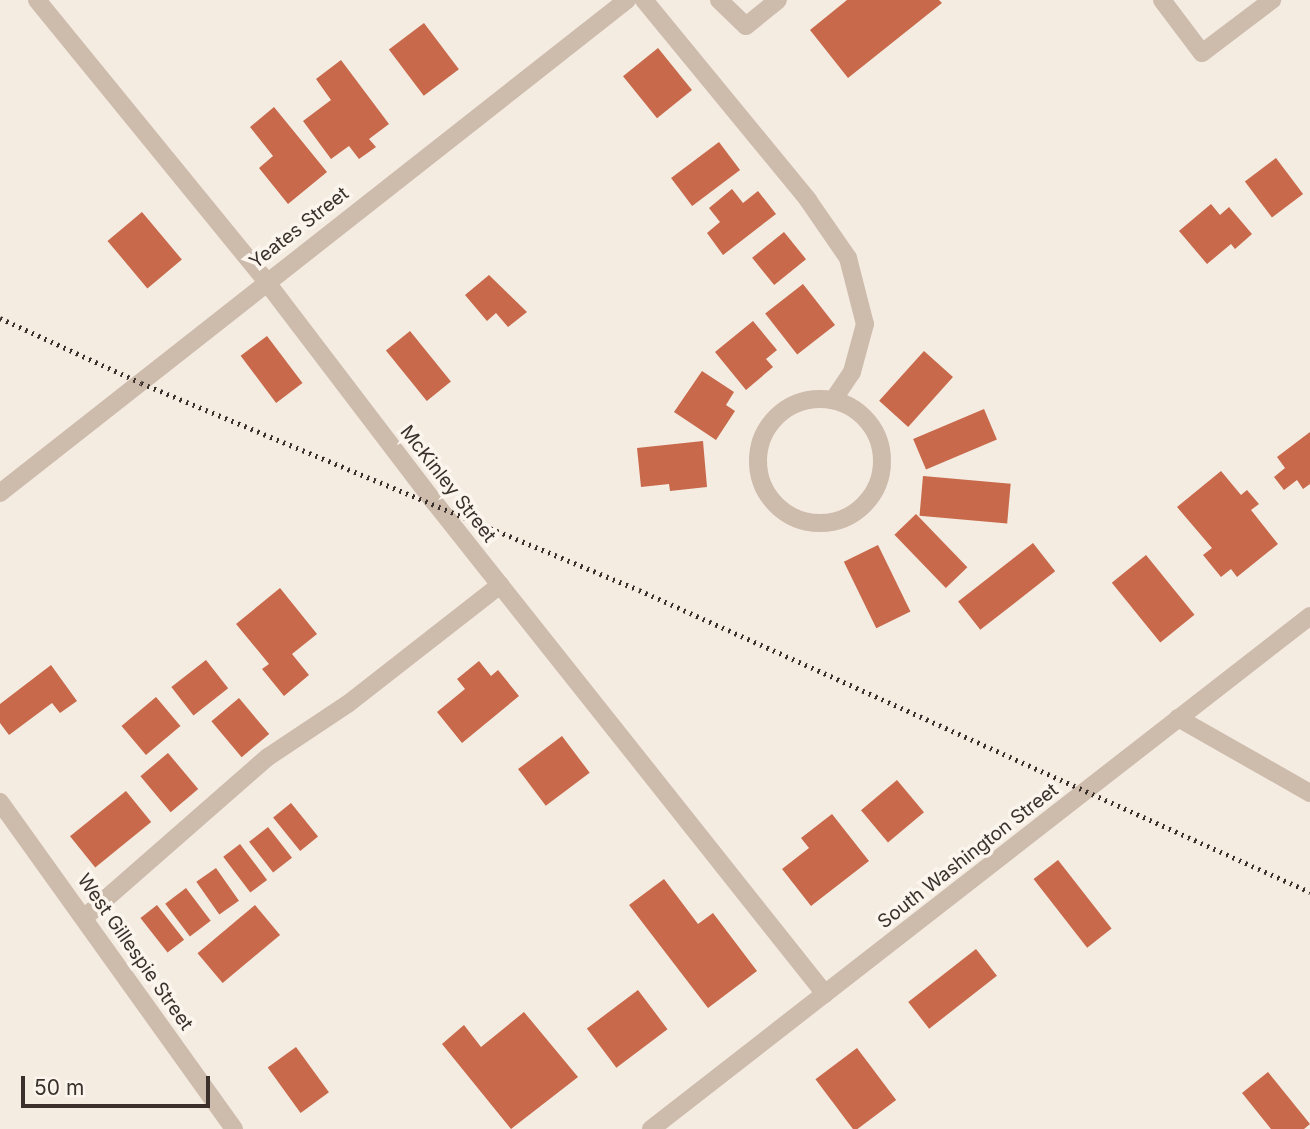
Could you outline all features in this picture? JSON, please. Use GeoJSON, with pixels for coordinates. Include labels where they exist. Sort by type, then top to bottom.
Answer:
{"type":"FeatureCollection","features":[{"type":"Feature","properties":{"kind":"street","name":"McKinley Street"},"geometry":{"type":"LineString","coordinates":[[37,0],[265,280],[500,585],[825,994]]}},
{"type":"Feature","properties":{"kind":"street","name":"Yeates Street"},"geometry":{"type":"LineString","coordinates":[[0,493],[265,280],[627,0]]}},
{"type":"Feature","properties":{"kind":"street"},"geometry":{"type":"LineString","coordinates":[[644,0],[807,200],[848,258],[864,324],[852,372],[833,400]]}},
{"type":"Feature","properties":{"kind":"street"},"geometry":{"type":"LineString","coordinates":[[719,0],[746,26],[778,0]]}},
{"type":"Feature","properties":{"kind":"street"},"geometry":{"type":"LineString","coordinates":[[1162,0],[1202,53],[1272,0]]}},
{"type":"Feature","properties":{"kind":"street"},"geometry":{"type":"LineString","coordinates":[[833,400],[852,407],[868,421],[878,439],[881,469],[871,498],[856,512],[817,523],[789,514],[766,492],[759,473],[758,453],[776,416],[793,404],[833,400]]}},
{"type":"Feature","properties":{"kind":"street"},"geometry":{"type":"LineString","coordinates":[[85,917],[268,757],[349,703],[500,585]]}},
{"type":"Feature","properties":{"kind":"street","name":"South Washington Street"},"geometry":{"type":"LineString","coordinates":[[652,1129],[1310,616]]}},
{"type":"Feature","properties":{"kind":"street"},"geometry":{"type":"LineString","coordinates":[[1178,719],[1310,793]]}},
{"type":"Feature","properties":{"kind":"street","name":"West Gillespie Street"},"geometry":{"type":"LineString","coordinates":[[0,802],[85,917],[234,1129]]}},
{"type":"Feature","properties":{"kind":"building"},"geometry":{"type":"Polygon","coordinates":[[[847,0],[939,0],[942,3],[848,78],[810,30],[847,0]]]}},
{"type":"Feature","properties":{"kind":"building"},"geometry":{"type":"Polygon","coordinates":[[[424,23],[459,69],[424,96],[389,49],[424,23]]]}},
{"type":"Feature","properties":{"kind":"building"},"geometry":{"type":"Polygon","coordinates":[[[658,48],[692,90],[657,118],[623,76],[658,48]]]}},
{"type":"Feature","properties":{"kind":"building"},"geometry":{"type":"Polygon","coordinates":[[[341,60],[389,124],[369,139],[376,147],[359,159],[349,146],[331,159],[303,121],[331,100],[316,79],[341,60]]]}},
{"type":"Feature","properties":{"kind":"building"},"geometry":{"type":"Polygon","coordinates":[[[274,107],[327,172],[288,204],[259,168],[273,156],[250,127],[274,107]]]}},
{"type":"Feature","properties":{"kind":"building"},"geometry":{"type":"Polygon","coordinates":[[[719,142],[740,170],[692,206],[671,178],[719,142]]]}},
{"type":"Feature","properties":{"kind":"building"},"geometry":{"type":"Polygon","coordinates":[[[1276,158],[1303,194],[1272,217],[1245,181],[1276,158]]]}},
{"type":"Feature","properties":{"kind":"building"},"geometry":{"type":"Polygon","coordinates":[[[732,189],[743,203],[758,191],[776,214],[723,255],[707,233],[720,222],[709,208],[732,189]]]}},
{"type":"Feature","properties":{"kind":"building"},"geometry":{"type":"Polygon","coordinates":[[[1211,204],[1220,215],[1229,207],[1252,234],[1235,249],[1231,244],[1207,264],[1179,231],[1211,204]]]}},
{"type":"Feature","properties":{"kind":"building"},"geometry":{"type":"Polygon","coordinates":[[[142,212],[182,259],[147,288],[108,241],[142,212]]]}},
{"type":"Feature","properties":{"kind":"building"},"geometry":{"type":"Polygon","coordinates":[[[784,232],[806,259],[774,285],[752,258],[784,232]]]}},
{"type":"Feature","properties":{"kind":"building"},"geometry":{"type":"Polygon","coordinates":[[[489,275],[527,312],[508,327],[496,313],[487,321],[465,295],[489,275]]]}},
{"type":"Feature","properties":{"kind":"building"},"geometry":{"type":"Polygon","coordinates":[[[803,284],[835,325],[797,355],[765,314],[803,284]]]}},
{"type":"Feature","properties":{"kind":"building"},"geometry":{"type":"Polygon","coordinates":[[[753,321],[777,350],[766,359],[773,367],[746,390],[715,352],[753,321]]]}},
{"type":"Feature","properties":{"kind":"building"},"geometry":{"type":"Polygon","coordinates":[[[410,331],[451,382],[427,401],[386,351],[410,331]]]}},
{"type":"Feature","properties":{"kind":"building"},"geometry":{"type":"Polygon","coordinates":[[[267,336],[303,383],[276,403],[241,356],[267,336]]]}},
{"type":"Feature","properties":{"kind":"building"},"geometry":{"type":"Polygon","coordinates":[[[924,351],[953,377],[908,427],[879,401],[924,351]]]}},
{"type":"Feature","properties":{"kind":"building"},"geometry":{"type":"Polygon","coordinates":[[[702,371],[734,392],[726,405],[735,411],[716,440],[674,412],[702,371]]]}},
{"type":"Feature","properties":{"kind":"building"},"geometry":{"type":"Polygon","coordinates":[[[984,409],[997,439],[926,469],[913,439],[984,409]]]}},
{"type":"Feature","properties":{"kind":"building"},"geometry":{"type":"Polygon","coordinates":[[[1310,432],[1310,484],[1303,489],[1297,480],[1284,490],[1274,477],[1285,468],[1277,457],[1310,432]]]}},
{"type":"Feature","properties":{"kind":"building"},"geometry":{"type":"Polygon","coordinates":[[[703,441],[707,487],[670,491],[669,484],[641,487],[637,448],[703,441]]]}},
{"type":"Feature","properties":{"kind":"building"},"geometry":{"type":"Polygon","coordinates":[[[1221,471],[1241,495],[1247,490],[1259,504],[1251,510],[1278,544],[1237,577],[1231,569],[1221,577],[1203,555],[1212,548],[1177,507],[1221,471]]]}},
{"type":"Feature","properties":{"kind":"building"},"geometry":{"type":"Polygon","coordinates":[[[923,476],[1011,484],[1007,524],[920,516],[923,476]]]}},
{"type":"Feature","properties":{"kind":"building"},"geometry":{"type":"Polygon","coordinates":[[[916,514],[967,567],[946,588],[894,535],[916,514]]]}},
{"type":"Feature","properties":{"kind":"building"},"geometry":{"type":"Polygon","coordinates":[[[1033,543],[1055,571],[980,630],[958,601],[1033,543]]]}},
{"type":"Feature","properties":{"kind":"building"},"geometry":{"type":"Polygon","coordinates":[[[878,545],[910,612],[876,628],[844,562],[878,545]]]}},
{"type":"Feature","properties":{"kind":"building"},"geometry":{"type":"Polygon","coordinates":[[[1146,555],[1194,615],[1160,643],[1112,583],[1146,555]]]}},
{"type":"Feature","properties":{"kind":"building"},"geometry":{"type":"Polygon","coordinates":[[[280,588],[317,634],[292,654],[309,675],[284,696],[262,669],[269,664],[236,624],[280,588]]]}},
{"type":"Feature","properties":{"kind":"building"},"geometry":{"type":"Polygon","coordinates":[[[206,660],[228,688],[193,715],[171,687],[206,660]]]}},
{"type":"Feature","properties":{"kind":"building"},"geometry":{"type":"Polygon","coordinates":[[[479,661],[491,676],[498,670],[519,696],[462,743],[437,712],[465,689],[457,679],[479,661]]]}},
{"type":"Feature","properties":{"kind":"building"},"geometry":{"type":"Polygon","coordinates":[[[51,665],[77,701],[60,713],[52,703],[9,735],[0,723],[0,704],[51,665]]]}},
{"type":"Feature","properties":{"kind":"building"},"geometry":{"type":"Polygon","coordinates":[[[156,697],[180,726],[146,755],[122,726],[156,697]]]}},
{"type":"Feature","properties":{"kind":"building"},"geometry":{"type":"Polygon","coordinates":[[[239,698],[269,734],[242,757],[211,721],[239,698]]]}},
{"type":"Feature","properties":{"kind":"building"},"geometry":{"type":"Polygon","coordinates":[[[562,736],[590,773],[546,806],[518,769],[562,736]]]}},
{"type":"Feature","properties":{"kind":"building"},"geometry":{"type":"Polygon","coordinates":[[[168,753],[198,789],[171,812],[140,776],[168,753]]]}},
{"type":"Feature","properties":{"kind":"building"},"geometry":{"type":"Polygon","coordinates":[[[897,780],[924,812],[888,842],[861,810],[897,780]]]}},
{"type":"Feature","properties":{"kind":"building"},"geometry":{"type":"Polygon","coordinates":[[[126,791],[151,822],[95,867],[70,836],[126,791]]]}},
{"type":"Feature","properties":{"kind":"building"},"geometry":{"type":"Polygon","coordinates":[[[291,803],[318,836],[300,851],[273,817],[291,803]]]}},
{"type":"Feature","properties":{"kind":"building"},"geometry":{"type":"Polygon","coordinates":[[[832,814],[869,861],[811,906],[782,869],[809,848],[801,838],[832,814]]]}},
{"type":"Feature","properties":{"kind":"building"},"geometry":{"type":"Polygon","coordinates":[[[268,827],[292,858],[273,873],[249,842],[268,827]]]}},
{"type":"Feature","properties":{"kind":"building"},"geometry":{"type":"Polygon","coordinates":[[[240,844],[267,880],[250,893],[223,857],[240,844]]]}},
{"type":"Feature","properties":{"kind":"building"},"geometry":{"type":"Polygon","coordinates":[[[1058,860],[1112,929],[1087,948],[1034,879],[1058,860]]]}},
{"type":"Feature","properties":{"kind":"building"},"geometry":{"type":"Polygon","coordinates":[[[216,868],[239,901],[219,915],[196,882],[216,868]]]}},
{"type":"Feature","properties":{"kind":"building"},"geometry":{"type":"Polygon","coordinates":[[[664,879],[698,924],[713,913],[757,971],[708,1008],[629,905],[664,879]]]}},
{"type":"Feature","properties":{"kind":"building"},"geometry":{"type":"Polygon","coordinates":[[[186,888],[211,921],[190,936],[165,904],[186,888]]]}},
{"type":"Feature","properties":{"kind":"building"},"geometry":{"type":"Polygon","coordinates":[[[157,905],[184,940],[168,953],[140,918],[157,905]]]}},
{"type":"Feature","properties":{"kind":"building"},"geometry":{"type":"Polygon","coordinates":[[[255,905],[280,935],[223,983],[198,953],[255,905]]]}},
{"type":"Feature","properties":{"kind":"building"},"geometry":{"type":"Polygon","coordinates":[[[976,949],[997,976],[929,1029],[908,1002],[976,949]]]}},
{"type":"Feature","properties":{"kind":"building"},"geometry":{"type":"Polygon","coordinates":[[[638,990],[667,1029],[616,1068],[587,1029],[638,990]]]}},
{"type":"Feature","properties":{"kind":"building"},"geometry":{"type":"Polygon","coordinates":[[[524,1012],[578,1077],[511,1129],[442,1044],[464,1025],[481,1047],[524,1012]]]}},
{"type":"Feature","properties":{"kind":"building"},"geometry":{"type":"Polygon","coordinates":[[[296,1047],[329,1092],[301,1113],[268,1068],[296,1047]]]}},
{"type":"Feature","properties":{"kind":"building"},"geometry":{"type":"Polygon","coordinates":[[[857,1048],[896,1100],[858,1129],[853,1129],[815,1079],[857,1048]]]}},
{"type":"Feature","properties":{"kind":"building"},"geometry":{"type":"Polygon","coordinates":[[[1268,1072],[1310,1124],[1304,1129],[1271,1129],[1242,1093],[1268,1072]]]}},
{"type":"Feature","properties":{"kind":"railway"},"geometry":{"type":"LineString","coordinates":[[0,318],[141,383],[639,590],[1310,892]]}}]}
